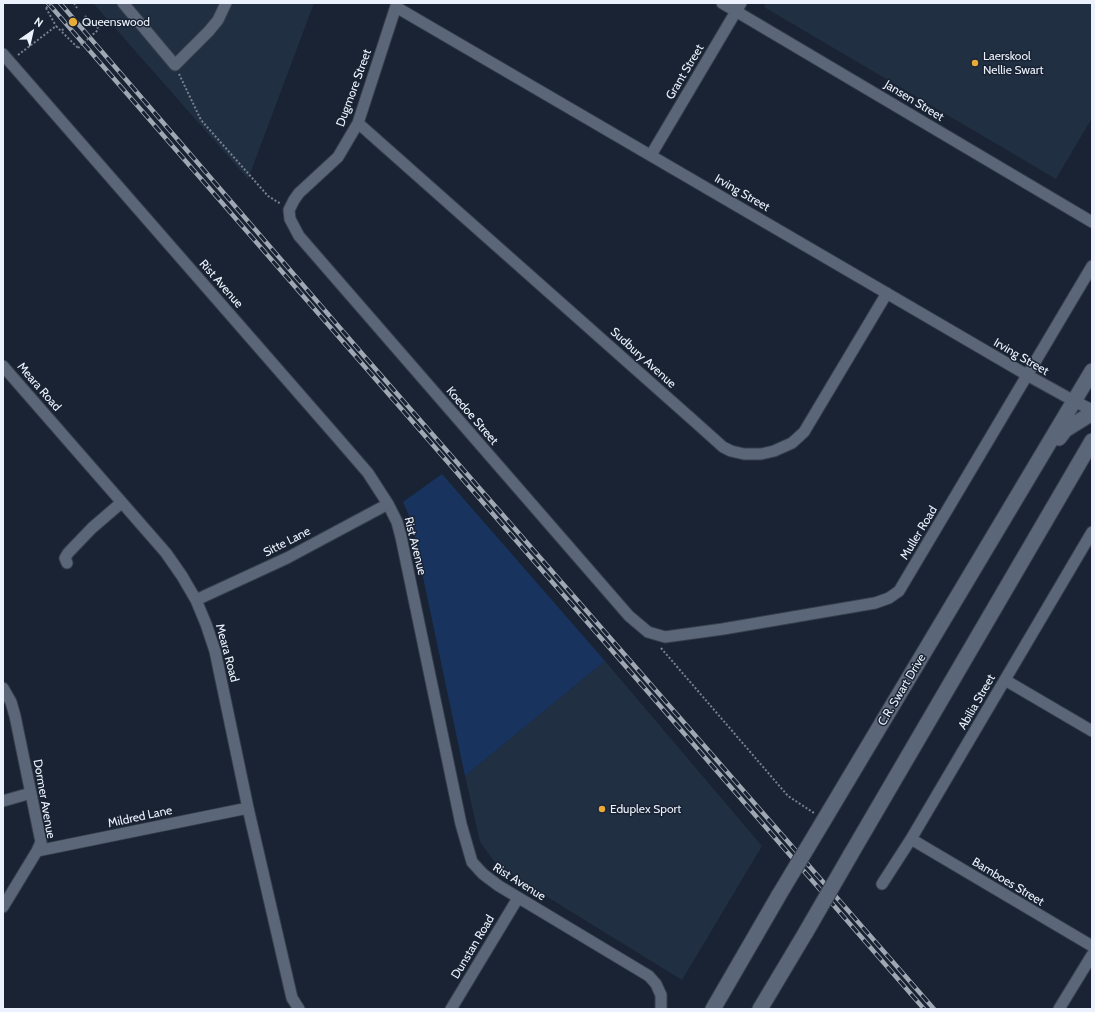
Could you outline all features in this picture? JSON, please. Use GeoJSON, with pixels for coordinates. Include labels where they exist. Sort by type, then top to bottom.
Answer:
{"type":"FeatureCollection","features":[{"type":"Feature","properties":{"kind":"main road","name":"C.R. Swart Drive"},"geometry":{"type":"LineString","coordinates":[[713,1009],[779,895],[1044,451],[1082,405],[1092,371]]}},
{"type":"Feature","properties":{"kind":"main road"},"geometry":{"type":"LineString","coordinates":[[1082,405],[1092,395]]}},
{"type":"Feature","properties":{"kind":"main road"},"geometry":{"type":"LineString","coordinates":[[1044,451],[1056,442],[1065,430],[1092,413]]}},
{"type":"Feature","properties":{"kind":"main road"},"geometry":{"type":"LineString","coordinates":[[760,1009],[1092,441]]}},
{"type":"Feature","properties":{"kind":"street"},"geometry":{"type":"LineString","coordinates":[[123,3],[175,65],[209,31],[218,20],[226,3]]}},
{"type":"Feature","properties":{"kind":"street","name":"Jansen Street"},"geometry":{"type":"LineString","coordinates":[[722,3],[738,7],[1092,222]]}},
{"type":"Feature","properties":{"kind":"street","name":"Dugmore Street"},"geometry":{"type":"LineString","coordinates":[[289,210],[299,193],[338,157],[358,123],[397,5]]}},
{"type":"Feature","properties":{"kind":"street","name":"Irving Street"},"geometry":{"type":"LineString","coordinates":[[397,5],[886,293],[1027,375],[1082,405]]}},
{"type":"Feature","properties":{"kind":"street","name":"Grant Street"},"geometry":{"type":"LineString","coordinates":[[651,155],[738,7]]}},
{"type":"Feature","properties":{"kind":"street","name":"Rist Avenue"},"geometry":{"type":"LineString","coordinates":[[5,60],[368,473],[388,504],[397,522],[401,537],[461,824],[472,862],[483,874],[518,898],[649,976],[656,984],[661,995],[661,1009]]}},
{"type":"Feature","properties":{"kind":"street","name":"Sudbury Avenue"},"geometry":{"type":"LineString","coordinates":[[358,123],[723,447],[731,450],[744,454],[761,454],[774,451],[792,443],[804,432],[886,293]]}},
{"type":"Feature","properties":{"kind":"street","name":"Koedoe Street"},"geometry":{"type":"LineString","coordinates":[[289,210],[290,220],[299,236],[628,616],[648,632]]}},
{"type":"Feature","properties":{"kind":"street","name":"Muller Road"},"geometry":{"type":"LineString","coordinates":[[648,632],[664,637],[723,629],[875,603],[889,598],[899,591],[1092,266]]}},
{"type":"Feature","properties":{"kind":"street","name":"Meara Road"},"geometry":{"type":"LineString","coordinates":[[3,366],[166,553],[196,600],[215,651],[248,808],[292,998],[299,1009]]}},
{"type":"Feature","properties":{"kind":"street"},"geometry":{"type":"LineString","coordinates":[[67,563],[65,558],[68,553],[92,528],[122,503]]}},
{"type":"Feature","properties":{"kind":"street","name":"Sitte Lane"},"geometry":{"type":"LineString","coordinates":[[196,600],[287,558],[388,504]]}},
{"type":"Feature","properties":{"kind":"street","name":"Abilia Street"},"geometry":{"type":"LineString","coordinates":[[882,884],[911,840],[1092,532]]}},
{"type":"Feature","properties":{"kind":"street"},"geometry":{"type":"LineString","coordinates":[[1005,680],[1092,732]]}},
{"type":"Feature","properties":{"kind":"street","name":"Dormer Avenue"},"geometry":{"type":"LineString","coordinates":[[3,688],[11,702],[15,716],[41,842],[3,907]]}},
{"type":"Feature","properties":{"kind":"street"},"geometry":{"type":"LineString","coordinates":[[3,801],[31,793]]}},
{"type":"Feature","properties":{"kind":"street","name":"Mildred Lane"},"geometry":{"type":"LineString","coordinates":[[37,851],[248,808]]}},
{"type":"Feature","properties":{"kind":"street","name":"Bamboes Street"},"geometry":{"type":"LineString","coordinates":[[911,840],[1092,946]]}},
{"type":"Feature","properties":{"kind":"street","name":"Dunstan Road"},"geometry":{"type":"LineString","coordinates":[[451,1009],[518,898]]}},
{"type":"Feature","properties":{"kind":"street"},"geometry":{"type":"LineString","coordinates":[[1059,1009],[1092,955]]}},
{"type":"Feature","properties":{"kind":"path"},"geometry":{"type":"LineString","coordinates":[[52,3],[46,8],[56,26],[78,48],[100,30],[85,16]]}},
{"type":"Feature","properties":{"kind":"path"},"geometry":{"type":"LineString","coordinates":[[74,3],[77,8]]}},
{"type":"Feature","properties":{"kind":"path"},"geometry":{"type":"LineString","coordinates":[[5,60],[56,26]]}},
{"type":"Feature","properties":{"kind":"path"},"geometry":{"type":"LineString","coordinates":[[61,32],[65,28]]}},
{"type":"Feature","properties":{"kind":"path"},"geometry":{"type":"LineString","coordinates":[[175,65],[201,120],[268,196],[289,210]]}},
{"type":"Feature","properties":{"kind":"path"},"geometry":{"type":"LineString","coordinates":[[648,632],[788,796],[824,820]]}},
{"type":"Feature","properties":{"kind":"shaded area"},"geometry":{"type":"Polygon","coordinates":[[[93,3],[314,3],[248,179],[93,3]]]}},
{"type":"Feature","properties":{"kind":"shaded area","name":"Laerskool Nellie Swart"},"geometry":{"type":"Polygon","coordinates":[[[766,3],[1092,3],[1092,118],[1056,179],[764,7],[766,3]]]}},
{"type":"Feature","properties":{"kind":"shaded area"},"geometry":{"type":"Polygon","coordinates":[[[442,474],[605,661],[465,776],[411,520],[403,502],[442,474]]]}},
{"type":"Feature","properties":{"kind":"shaded area","name":"Eduplex Sport"},"geometry":{"type":"Polygon","coordinates":[[[605,661],[762,846],[682,980],[496,864],[480,842],[465,776],[605,661]]]}},
{"type":"Feature","properties":{"kind":"railway"},"geometry":{"type":"LineString","coordinates":[[48,3],[924,1009]]}},
{"type":"Feature","properties":{"kind":"railway"},"geometry":{"type":"LineString","coordinates":[[60,3],[365,357],[934,1009]]}},
{"type":"Feature","properties":{"kind":"place","name":"Queenswood"},"geometry":{"type":"Point","coordinates":[73,22]}},
{"type":"Feature","properties":{"kind":"place","name":"Laerskool Nellie Swart"},"geometry":{"type":"Point","coordinates":[975,63]}},
{"type":"Feature","properties":{"kind":"place","name":"Eduplex Sport"},"geometry":{"type":"Point","coordinates":[602,809]}}]}
